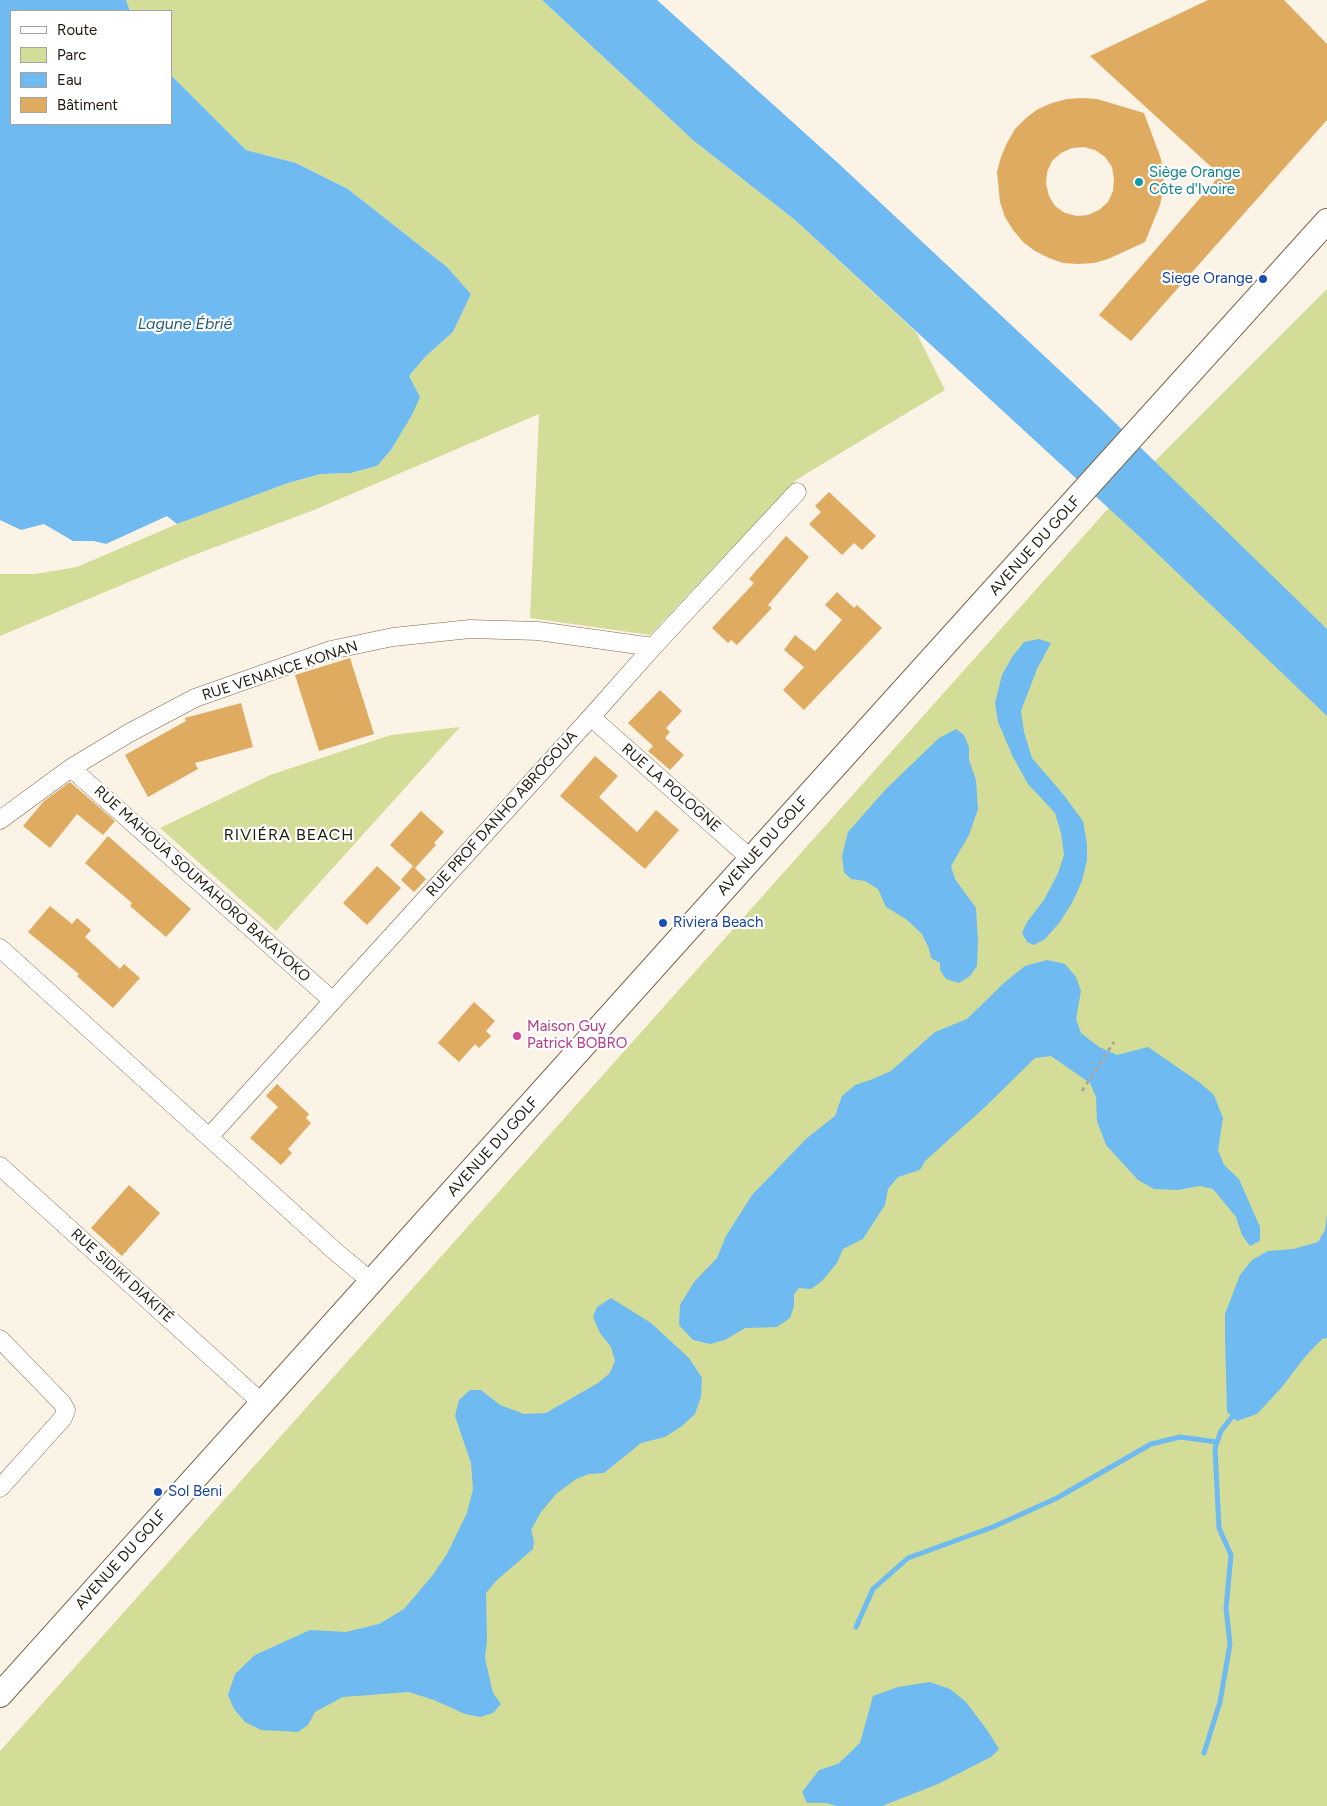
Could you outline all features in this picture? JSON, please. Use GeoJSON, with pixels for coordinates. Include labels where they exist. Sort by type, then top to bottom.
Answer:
{"type":"FeatureCollection","features":[{"type":"Feature","properties":{"kind":"main road","name":"AVENUE DU GOLF"},"geometry":{"type":"LineString","coordinates":[[0,1695],[751,859],[1327,222]]}},
{"type":"Feature","properties":{"kind":"street","name":"RUE PROF DANHO ABROGOUA"},"geometry":{"type":"LineString","coordinates":[[209,1137],[653,647],[797,492]]}},
{"type":"Feature","properties":{"kind":"street","name":"RUE VENANCE KONAN"},"geometry":{"type":"LineString","coordinates":[[0,820],[71,768],[129,733],[195,698],[331,650],[393,637],[470,629],[538,631],[653,647]]}},
{"type":"Feature","properties":{"kind":"street","name":"RUE LA POLOGNE"},"geometry":{"type":"LineString","coordinates":[[591,717],[751,859]]}},
{"type":"Feature","properties":{"kind":"street","name":"RUE MAHOUA SOUMAHORO BAKAYOKO"},"geometry":{"type":"LineString","coordinates":[[71,768],[333,1001]]}},
{"type":"Feature","properties":{"kind":"street"},"geometry":{"type":"LineString","coordinates":[[0,948],[337,1253],[372,1282]]}},
{"type":"Feature","properties":{"kind":"street","name":"RUE SIDIKI DIAKITÉ"},"geometry":{"type":"LineString","coordinates":[[0,1166],[262,1403]]}},
{"type":"Feature","properties":{"kind":"street"},"geometry":{"type":"LineString","coordinates":[[0,1339],[62,1403],[66,1410],[63,1418],[0,1488]]}},
{"type":"Feature","properties":{"kind":"path"},"geometry":{"type":"LineString","coordinates":[[1082,1091],[1114,1042]]}},
{"type":"Feature","properties":{"kind":"green space"},"geometry":{"type":"Polygon","coordinates":[[[126,0],[542,0],[694,141],[795,220],[916,332],[945,390],[796,480],[650,635],[530,618],[539,414],[314,510],[186,558],[0,636],[0,574],[35,574],[77,567],[177,524],[288,483],[321,474],[351,473],[377,466],[391,450],[412,415],[409,376],[426,356],[453,332],[471,294],[447,267],[348,189],[296,163],[246,150],[172,76],[172,10],[130,10],[126,0]]]}},
{"type":"Feature","properties":{"kind":"green space"},"geometry":{"type":"Polygon","coordinates":[[[1327,289],[1327,1806],[0,1806],[0,1751],[1114,502],[1327,289]]]}},
{"type":"Feature","properties":{"kind":"green space"},"geometry":{"type":"Polygon","coordinates":[[[460,727],[276,931],[160,828],[270,775],[391,735],[460,727]]]}},
{"type":"Feature","properties":{"kind":"water","name":"Lagune Ébrié"},"geometry":{"type":"Polygon","coordinates":[[[0,0],[126,0],[130,10],[10,10],[10,125],[172,125],[172,76],[246,150],[296,163],[348,189],[447,267],[471,294],[453,332],[426,356],[409,376],[420,397],[412,415],[391,450],[377,466],[351,473],[321,474],[288,483],[177,524],[167,516],[106,544],[94,541],[73,541],[44,524],[21,530],[0,520],[0,0]]]}},
{"type":"Feature","properties":{"kind":"water"},"geometry":{"type":"Polygon","coordinates":[[[542,0],[657,0],[838,163],[1101,409],[1327,629],[1327,716],[1141,538],[795,220],[694,141],[542,0]]]}},
{"type":"Feature","properties":{"kind":"water"},"geometry":{"type":"Polygon","coordinates":[[[1039,639],[1051,643],[1037,669],[1021,711],[1024,732],[1032,758],[1083,821],[1087,844],[1087,860],[1082,881],[1073,901],[1060,922],[1045,939],[1034,945],[1027,942],[1022,933],[1027,922],[1044,900],[1058,873],[1064,855],[1061,833],[1055,813],[1028,784],[1013,757],[998,722],[995,703],[1002,675],[1012,657],[1024,642],[1039,639]]]}},
{"type":"Feature","properties":{"kind":"water"},"geometry":{"type":"Polygon","coordinates":[[[956,729],[964,735],[969,747],[969,760],[976,780],[978,809],[969,835],[951,866],[955,879],[976,908],[977,966],[970,976],[959,983],[946,979],[940,970],[940,963],[931,958],[922,934],[906,919],[886,907],[878,889],[865,881],[851,879],[844,872],[842,856],[848,832],[886,789],[939,738],[956,729]]]}},
{"type":"Feature","properties":{"kind":"water"},"geometry":{"type":"Polygon","coordinates":[[[1047,960],[1065,964],[1076,977],[1081,991],[1076,1019],[1081,1033],[1099,1047],[1117,1055],[1148,1047],[1199,1082],[1214,1095],[1223,1118],[1218,1150],[1224,1165],[1239,1179],[1260,1227],[1260,1241],[1250,1246],[1242,1235],[1236,1217],[1213,1189],[1200,1186],[1178,1190],[1154,1189],[1138,1180],[1106,1145],[1097,1121],[1096,1097],[1090,1083],[1051,1056],[1035,1058],[984,1108],[925,1161],[920,1170],[898,1177],[888,1189],[885,1205],[863,1239],[843,1249],[837,1263],[822,1281],[811,1289],[799,1288],[794,1294],[794,1306],[790,1318],[777,1327],[745,1328],[725,1340],[710,1344],[693,1340],[679,1325],[680,1305],[694,1282],[717,1258],[726,1236],[752,1195],[807,1138],[835,1116],[842,1096],[855,1085],[891,1071],[935,1032],[967,1019],[1005,982],[1025,966],[1047,960]]]}},
{"type":"Feature","properties":{"kind":"water"},"geometry":{"type":"Polygon","coordinates":[[[1327,1214],[1327,1338],[1322,1339],[1304,1358],[1282,1387],[1257,1414],[1237,1421],[1227,1412],[1225,1314],[1240,1275],[1252,1260],[1268,1251],[1293,1249],[1318,1242],[1325,1230],[1327,1214]]]}},
{"type":"Feature","properties":{"kind":"water"},"geometry":{"type":"Polygon","coordinates":[[[611,1298],[651,1323],[689,1358],[702,1378],[701,1397],[695,1414],[682,1426],[665,1437],[641,1443],[604,1473],[589,1474],[576,1479],[556,1494],[541,1512],[531,1530],[534,1541],[533,1549],[497,1580],[486,1593],[487,1640],[485,1658],[493,1693],[501,1704],[493,1713],[480,1717],[465,1714],[434,1700],[409,1692],[343,1697],[315,1712],[308,1725],[298,1732],[261,1730],[245,1722],[234,1709],[228,1695],[235,1674],[255,1655],[310,1630],[346,1632],[379,1624],[404,1609],[432,1576],[447,1554],[467,1513],[473,1489],[471,1463],[455,1416],[459,1400],[470,1390],[481,1390],[500,1405],[524,1414],[546,1413],[598,1383],[610,1373],[615,1361],[611,1347],[600,1333],[593,1317],[597,1307],[611,1298]]]}},
{"type":"Feature","properties":{"kind":"water"},"geometry":{"type":"Polygon","coordinates":[[[930,1682],[950,1689],[966,1702],[999,1749],[991,1757],[938,1784],[882,1806],[837,1806],[826,1803],[807,1803],[802,1792],[819,1770],[838,1764],[860,1743],[873,1696],[898,1687],[930,1682]]]}},
{"type":"Feature","properties":{"kind":"building"},"geometry":{"type":"Polygon","coordinates":[[[1208,0],[1284,0],[1327,44],[1327,120],[1131,341],[1099,315],[1220,175],[1090,56],[1208,0]]]}},
{"type":"Feature","properties":{"kind":"building","name":"Siège Orange Côte d'Ivoire"},"geometry":{"type":"Polygon","coordinates":[[[1067,99],[1097,99],[1144,113],[1161,159],[1164,174],[1160,205],[1145,242],[1108,259],[1094,263],[1063,263],[1035,251],[1023,242],[1013,230],[1005,217],[1000,202],[997,172],[1001,157],[1015,129],[1038,109],[1067,99]],[[1084,147],[1072,148],[1061,153],[1052,161],[1047,172],[1046,184],[1049,196],[1055,206],[1065,213],[1077,216],[1088,215],[1099,210],[1108,202],[1113,191],[1112,167],[1105,157],[1095,150],[1084,147]]]}},
{"type":"Feature","properties":{"kind":"building"},"geometry":{"type":"Polygon","coordinates":[[[829,492],[876,536],[862,550],[854,543],[842,555],[809,524],[821,512],[815,506],[829,492]]]}},
{"type":"Feature","properties":{"kind":"building"},"geometry":{"type":"Polygon","coordinates":[[[786,536],[809,557],[768,605],[772,608],[737,645],[731,640],[728,643],[712,628],[754,583],[749,579],[786,536]]]}},
{"type":"Feature","properties":{"kind":"building"},"geometry":{"type":"Polygon","coordinates":[[[837,592],[854,608],[857,605],[882,628],[804,710],[783,690],[804,667],[784,650],[795,635],[815,651],[842,620],[825,605],[837,592]]]}},
{"type":"Feature","properties":{"kind":"building"},"geometry":{"type":"Polygon","coordinates":[[[350,658],[374,734],[319,751],[295,675],[350,658]]]}},
{"type":"Feature","properties":{"kind":"building"},"geometry":{"type":"Polygon","coordinates":[[[660,690],[682,711],[666,728],[670,732],[665,738],[684,755],[670,770],[648,751],[653,746],[628,723],[660,690]]]}},
{"type":"Feature","properties":{"kind":"building"},"geometry":{"type":"Polygon","coordinates":[[[241,703],[253,747],[195,763],[198,769],[148,797],[125,755],[186,721],[185,718],[241,703]]]}},
{"type":"Feature","properties":{"kind":"building"},"geometry":{"type":"Polygon","coordinates":[[[595,756],[618,776],[599,797],[637,832],[656,810],[679,830],[645,869],[560,796],[595,756]]]}},
{"type":"Feature","properties":{"kind":"building"},"geometry":{"type":"Polygon","coordinates":[[[70,782],[115,821],[103,835],[77,814],[50,848],[23,826],[44,801],[70,782]]]}},
{"type":"Feature","properties":{"kind":"building"},"geometry":{"type":"Polygon","coordinates":[[[421,811],[444,832],[434,843],[436,845],[415,868],[390,845],[421,811]]]}},
{"type":"Feature","properties":{"kind":"building"},"geometry":{"type":"Polygon","coordinates":[[[108,836],[191,909],[166,937],[130,906],[132,903],[85,863],[108,836]]]}},
{"type":"Feature","properties":{"kind":"building"},"geometry":{"type":"Polygon","coordinates":[[[377,866],[401,888],[367,925],[343,903],[377,866]]]}},
{"type":"Feature","properties":{"kind":"building"},"geometry":{"type":"Polygon","coordinates":[[[413,866],[426,879],[414,892],[401,880],[413,866]]]}},
{"type":"Feature","properties":{"kind":"building"},"geometry":{"type":"Polygon","coordinates":[[[50,906],[72,924],[77,918],[91,930],[85,937],[120,969],[124,964],[140,978],[113,1008],[77,976],[79,974],[28,932],[50,906]]]}},
{"type":"Feature","properties":{"kind":"building"},"geometry":{"type":"Polygon","coordinates":[[[474,1002],[495,1021],[486,1031],[491,1036],[479,1048],[475,1044],[459,1062],[438,1043],[474,1002]]]}},
{"type":"Feature","properties":{"kind":"building"},"geometry":{"type":"Polygon","coordinates":[[[277,1084],[309,1114],[306,1118],[311,1123],[288,1149],[292,1153],[281,1165],[250,1138],[278,1107],[266,1096],[277,1084]]]}},
{"type":"Feature","properties":{"kind":"building"},"geometry":{"type":"Polygon","coordinates":[[[129,1185],[160,1213],[122,1256],[91,1228],[129,1185]]]}},
{"type":"Feature","properties":{"kind":"waterway"},"geometry":{"type":"LineString","coordinates":[[1204,1753],[1220,1702],[1230,1644],[1226,1608],[1231,1555],[1219,1528],[1215,1448],[1221,1431],[1232,1417]]}},
{"type":"Feature","properties":{"kind":"waterway"},"geometry":{"type":"LineString","coordinates":[[856,1627],[873,1589],[908,1558],[993,1527],[1057,1498],[1151,1444],[1180,1437],[1217,1442]]}},
{"type":"Feature","properties":{"kind":"place","name":"Siège Orange Côte d'Ivoire"},"geometry":{"type":"Point","coordinates":[1139,182]}},
{"type":"Feature","properties":{"kind":"place","name":"Siege Orange"},"geometry":{"type":"Point","coordinates":[1263,279]}},
{"type":"Feature","properties":{"kind":"place","name":"Riviera Beach"},"geometry":{"type":"Point","coordinates":[663,923]}},
{"type":"Feature","properties":{"kind":"place","name":"Maison Guy Patrick BOBRO"},"geometry":{"type":"Point","coordinates":[517,1036]}},
{"type":"Feature","properties":{"kind":"place","name":"Sol Beni"},"geometry":{"type":"Point","coordinates":[158,1492]}},
{"type":"Feature","properties":{"kind":"district","name":"RIVIÉRA BEACH"},"geometry":{"type":"Point","coordinates":[289,835]}}]}
